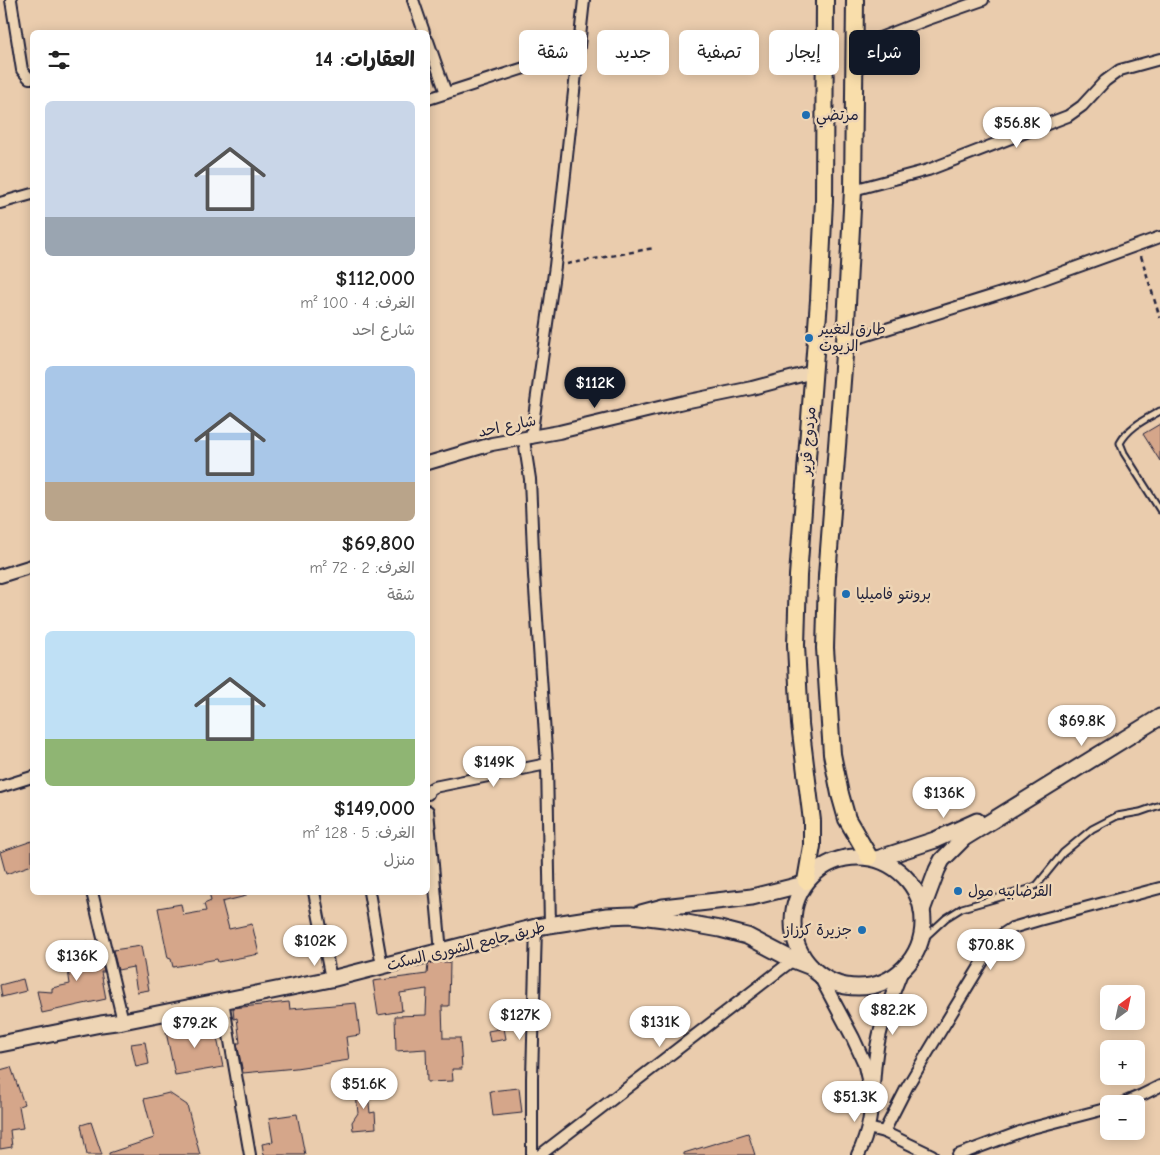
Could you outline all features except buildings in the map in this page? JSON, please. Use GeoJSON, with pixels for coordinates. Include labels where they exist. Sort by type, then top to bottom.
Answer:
{"type":"FeatureCollection","features":[{"type":"Feature","properties":{"kind":"main road","name":"مزدوج قزير"},"geometry":{"type":"LineString","coordinates":[[805,883],[812,846],[812,821],[800,724],[796,645],[798,576],[819,300],[824,201],[825,0]]}},
{"type":"Feature","properties":{"kind":"main road","name":"مزدوج قزير"},"geometry":{"type":"LineString","coordinates":[[854,30],[855,0]]}},
{"type":"Feature","properties":{"kind":"main road","name":"مزدوج قزير"},"geometry":{"type":"LineString","coordinates":[[854,75],[853,190],[845,342],[827,576],[825,648],[831,738],[840,794],[847,819],[873,858]]}},
{"type":"Feature","properties":{"kind":"main road"},"geometry":{"type":"LineString","coordinates":[[819,300],[847,301]]}},
{"type":"Feature","properties":{"kind":"main road"},"geometry":{"type":"LineString","coordinates":[[922,910],[937,870],[949,853],[964,838],[1160,717]]}},
{"type":"Feature","properties":{"kind":"main road"},"geometry":{"type":"LineString","coordinates":[[873,858],[935,840],[1020,803]]}},
{"type":"Feature","properties":{"kind":"main road"},"geometry":{"type":"LineString","coordinates":[[855,856],[873,858],[887,863],[903,875],[916,891],[924,923],[920,942],[911,960],[892,978],[861,987],[842,985],[815,971],[802,955],[796,942],[793,912],[797,898],[805,883],[816,871],[841,859],[855,856]]}},
{"type":"Feature","properties":{"kind":"main road"},"geometry":{"type":"LineString","coordinates":[[632,915],[663,907],[752,898],[805,883]]}},
{"type":"Feature","properties":{"kind":"main road","name":"طريق جامع الشورى السكت"},"geometry":{"type":"LineString","coordinates":[[0,1044],[331,979],[543,926],[607,916],[632,915],[720,929],[746,936],[815,971]]}},
{"type":"Feature","properties":{"kind":"street"},"geometry":{"type":"LineString","coordinates":[[11,0],[22,70],[30,78]]}},
{"type":"Feature","properties":{"kind":"street"},"geometry":{"type":"LineString","coordinates":[[413,0],[423,30]]}},
{"type":"Feature","properties":{"kind":"street"},"geometry":{"type":"LineString","coordinates":[[580,30],[584,0]]}},
{"type":"Feature","properties":{"kind":"street"},"geometry":{"type":"LineString","coordinates":[[900,30],[983,0]]}},
{"type":"Feature","properties":{"kind":"street"},"geometry":{"type":"LineString","coordinates":[[430,47],[446,93]]}},
{"type":"Feature","properties":{"kind":"street"},"geometry":{"type":"LineString","coordinates":[[853,190],[928,170],[1068,116],[1082,106],[1105,80],[1120,70],[1160,59]]}},
{"type":"Feature","properties":{"kind":"street"},"geometry":{"type":"LineString","coordinates":[[430,98],[519,70]]}},
{"type":"Feature","properties":{"kind":"street"},"geometry":{"type":"LineString","coordinates":[[532,1155],[532,1060],[543,926],[547,764],[534,575],[528,439],[555,266],[575,75]]}},
{"type":"Feature","properties":{"kind":"street"},"geometry":{"type":"LineString","coordinates":[[0,203],[30,195]]}},
{"type":"Feature","properties":{"kind":"street"},"geometry":{"type":"LineString","coordinates":[[845,342],[1027,285],[1160,237]]}},
{"type":"Feature","properties":{"kind":"street","name":"شارع احد"},"geometry":{"type":"LineString","coordinates":[[430,462],[492,444],[528,439],[813,372]]}},
{"type":"Feature","properties":{"kind":"street"},"geometry":{"type":"LineString","coordinates":[[0,576],[30,567]]}},
{"type":"Feature","properties":{"kind":"street"},"geometry":{"type":"LineString","coordinates":[[430,789],[547,764]]}},
{"type":"Feature","properties":{"kind":"street"},"geometry":{"type":"LineString","coordinates":[[0,787],[30,777]]}},
{"type":"Feature","properties":{"kind":"street"},"geometry":{"type":"LineString","coordinates":[[430,833],[441,952]]}},
{"type":"Feature","properties":{"kind":"street"},"geometry":{"type":"LineString","coordinates":[[884,1132],[907,1087],[1000,936],[1012,928],[1030,922],[1160,888]]}},
{"type":"Feature","properties":{"kind":"street"},"geometry":{"type":"LineString","coordinates":[[93,895],[123,1021]]}},
{"type":"Feature","properties":{"kind":"street"},"geometry":{"type":"LineString","coordinates":[[315,895],[331,979]]}},
{"type":"Feature","properties":{"kind":"street"},"geometry":{"type":"LineString","coordinates":[[370,895],[382,966]]}},
{"type":"Feature","properties":{"kind":"street"},"geometry":{"type":"LineString","coordinates":[[540,1155],[793,960]]}},
{"type":"Feature","properties":{"kind":"street"},"geometry":{"type":"LineString","coordinates":[[858,1155],[865,1142],[868,1128],[879,1034],[886,1009],[902,970]]}},
{"type":"Feature","properties":{"kind":"street"},"geometry":{"type":"LineString","coordinates":[[815,971],[853,1038],[864,1062],[872,1098]]}},
{"type":"Feature","properties":{"kind":"street"},"geometry":{"type":"LineString","coordinates":[[223,1001],[250,1155]]}},
{"type":"Feature","properties":{"kind":"street"},"geometry":{"type":"LineString","coordinates":[[1142,1095],[1160,1086]]}},
{"type":"Feature","properties":{"kind":"street"},"geometry":{"type":"LineString","coordinates":[[958,1155],[1028,1129],[1100,1110]]}},
{"type":"Feature","properties":{"kind":"street"},"geometry":{"type":"LineString","coordinates":[[868,1128],[884,1132],[932,1155]]}},
{"type":"Feature","properties":{"kind":"lane"},"geometry":{"type":"LineString","coordinates":[[1160,411],[1136,424],[1124,435],[1120,443],[1124,453],[1160,510]]}},
{"type":"Feature","properties":{"kind":"lane"},"geometry":{"type":"LineString","coordinates":[[920,942],[946,918],[962,908],[1029,889],[1037,884],[1063,853],[1092,829],[1117,816],[1160,806]]}},
{"type":"Feature","properties":{"kind":"path"},"geometry":{"type":"LineString","coordinates":[[1138,245],[1160,318]]}},
{"type":"Feature","properties":{"kind":"path"},"geometry":{"type":"LineString","coordinates":[[555,266],[654,248]]}},
{"type":"Feature","properties":{"kind":"place","name":"مرتضي"},"geometry":{"type":"Point","coordinates":[806,115]}},
{"type":"Feature","properties":{"kind":"place","name":"طارق لتغيير الزيوت"},"geometry":{"type":"Point","coordinates":[809,338]}},
{"type":"Feature","properties":{"kind":"place","name":"برونتو فاميليا"},"geometry":{"type":"Point","coordinates":[846,594]}},
{"type":"Feature","properties":{"kind":"place","name":"القرضابيه مول"},"geometry":{"type":"Point","coordinates":[958,891]}},
{"type":"Feature","properties":{"kind":"place","name":"جزيرة كرزاز"},"geometry":{"type":"Point","coordinates":[862,930]}}]}
